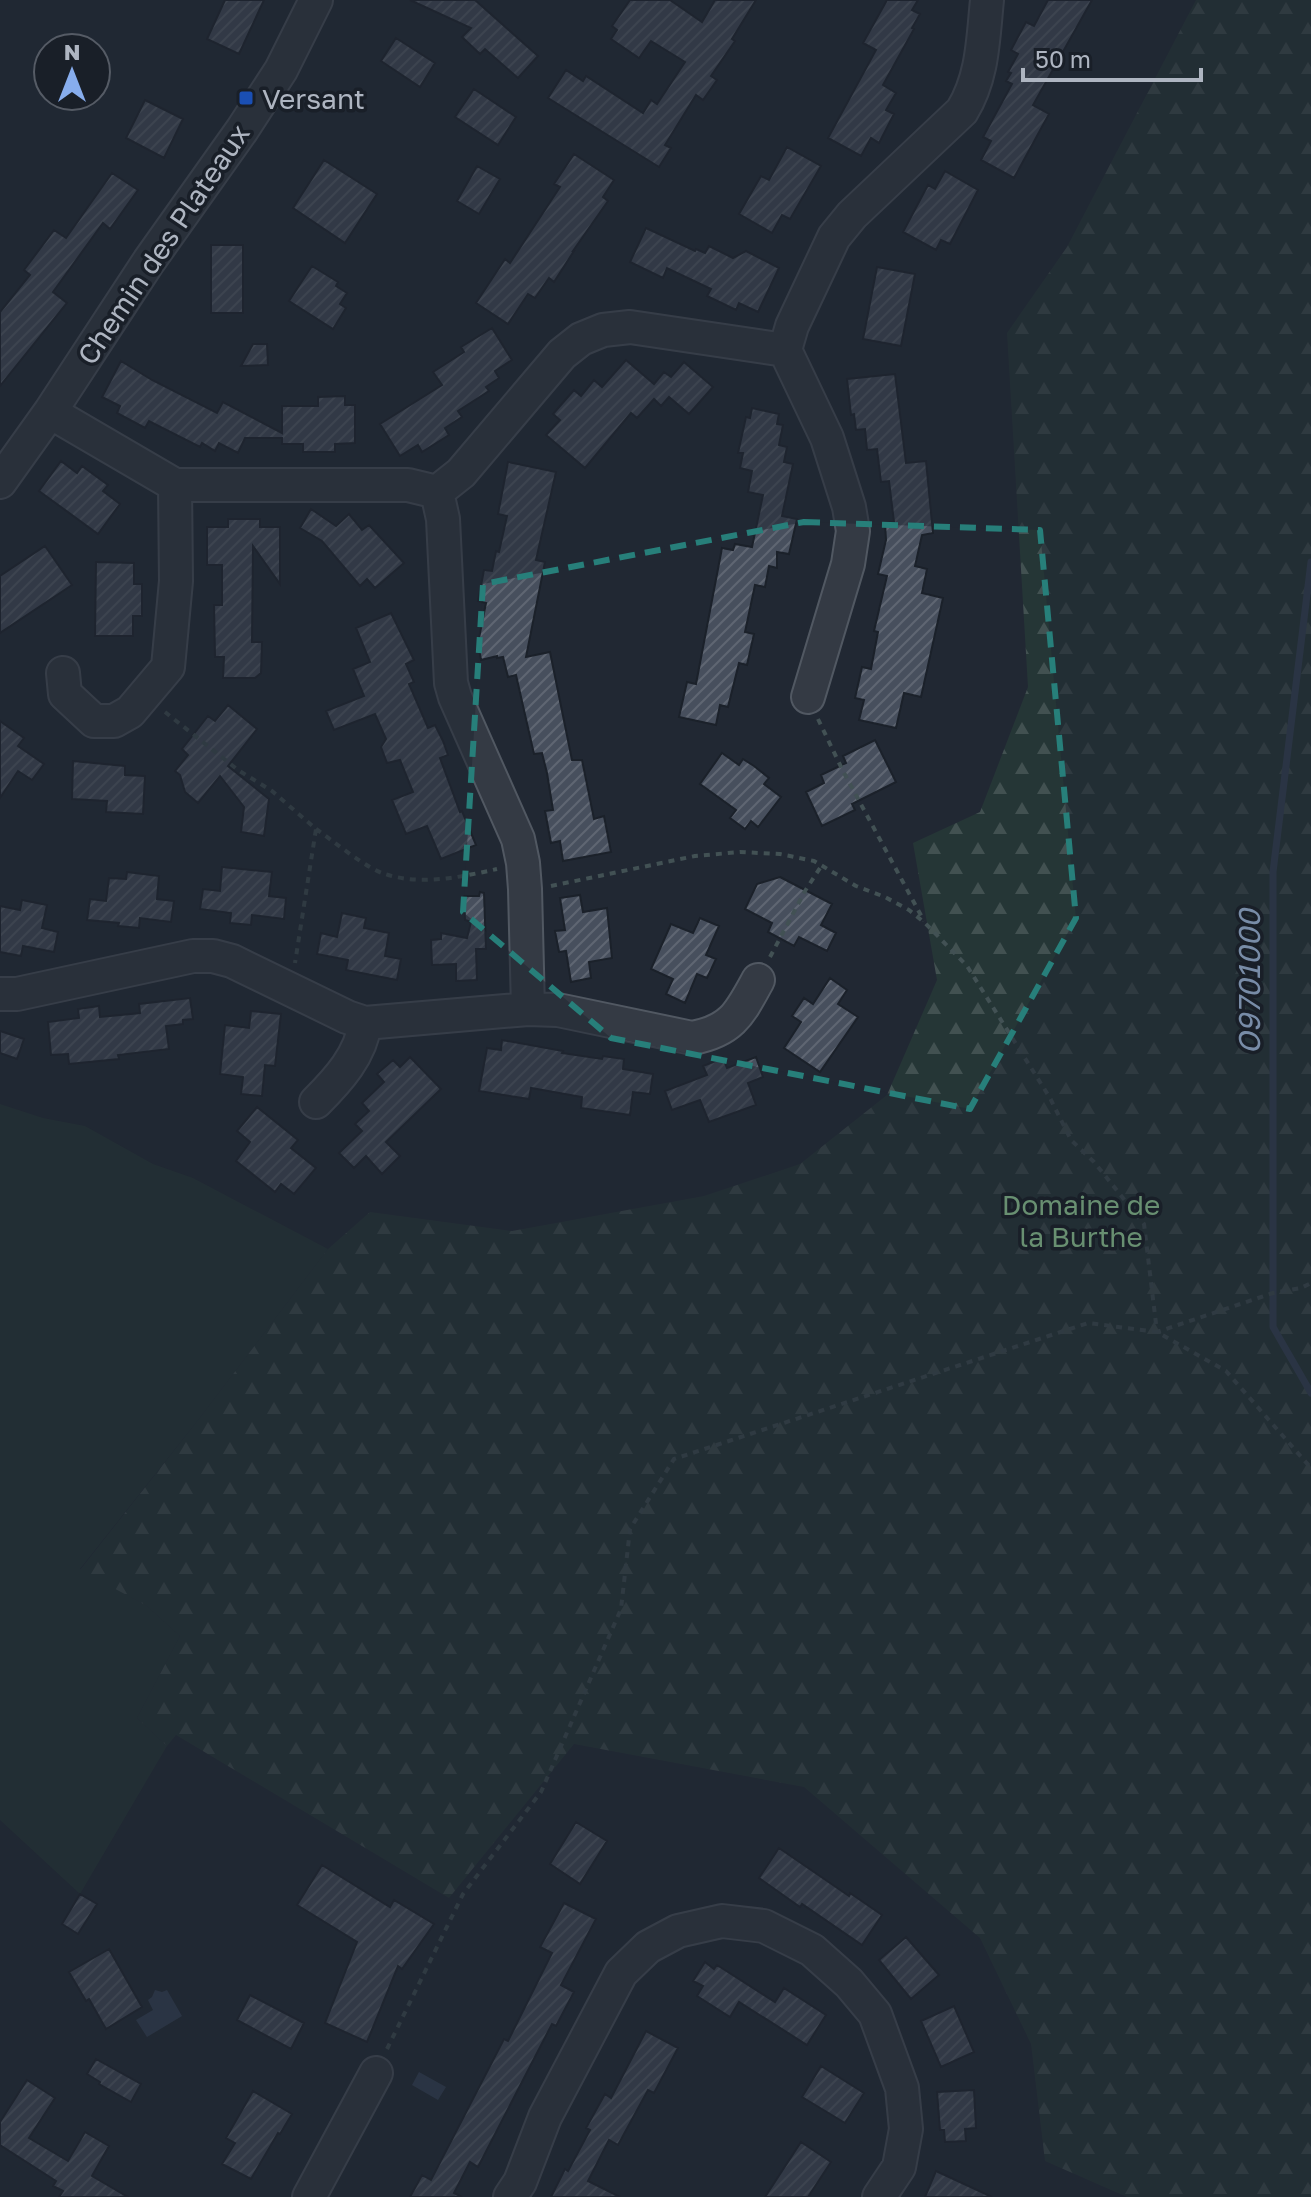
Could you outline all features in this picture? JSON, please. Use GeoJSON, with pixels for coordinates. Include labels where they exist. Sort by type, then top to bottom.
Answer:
{"type":"FeatureCollection","features":[{"type":"Feature","properties":{"kind":"street","name":"Chemin des Plateaux"},"geometry":{"type":"LineString","coordinates":[[0,482],[149,261],[242,130],[281,70],[316,0]]}},
{"type":"Feature","properties":{"kind":"street"},"geometry":{"type":"LineString","coordinates":[[808,697],[844,577],[853,531],[849,507],[827,438],[785,350],[792,326],[834,237],[852,215],[962,111],[972,95],[979,74],[987,0]]}},
{"type":"Feature","properties":{"kind":"street"},"geometry":{"type":"LineString","coordinates":[[437,492],[461,473],[562,354],[581,339],[603,330],[630,327],[785,350]]}},
{"type":"Feature","properties":{"kind":"street"},"geometry":{"type":"LineString","coordinates":[[50,412],[175,485],[408,485],[437,492]]}},
{"type":"Feature","properties":{"kind":"street"},"geometry":{"type":"LineString","coordinates":[[63,673],[65,694],[94,721],[114,721],[130,712],[168,667],[176,581],[175,485]]}},
{"type":"Feature","properties":{"kind":"street"},"geometry":{"type":"LineString","coordinates":[[437,492],[443,519],[451,683],[518,839],[524,876],[528,1009]]}},
{"type":"Feature","properties":{"kind":"street"},"geometry":{"type":"LineString","coordinates":[[0,994],[17,994],[193,956],[213,956],[232,961],[365,1023],[528,1009],[558,1010],[692,1038],[710,1035],[725,1027],[743,1008],[758,980]]}},
{"type":"Feature","properties":{"kind":"street"},"geometry":{"type":"LineString","coordinates":[[316,1102],[341,1078],[364,1037],[365,1023]]}},
{"type":"Feature","properties":{"kind":"street"},"geometry":{"type":"LineString","coordinates":[[510,2197],[520,2182],[545,2117],[621,1973],[648,1947],[678,1931],[722,1921],[764,1926],[812,1950],[849,1983],[875,2014],[902,2088],[906,2129],[899,2167],[879,2197]]}},
{"type":"Feature","properties":{"kind":"street"},"geometry":{"type":"LineString","coordinates":[[309,2197],[376,2073]]}},
{"type":"Feature","properties":{"kind":"path"},"geometry":{"type":"LineString","coordinates":[[152,685],[162,709],[238,770],[272,791],[316,829],[382,874],[414,881],[469,875],[524,876],[542,888],[695,856],[740,852],[780,854],[814,861],[856,886],[909,910],[967,966],[1050,1098],[1071,1140],[1094,1162],[1144,1224],[1157,1332]]}},
{"type":"Feature","properties":{"kind":"path"},"geometry":{"type":"LineString","coordinates":[[808,697],[843,771],[925,923]]}},
{"type":"Feature","properties":{"kind":"path"},"geometry":{"type":"LineString","coordinates":[[282,986],[295,963],[316,829]]}},
{"type":"Feature","properties":{"kind":"path"},"geometry":{"type":"LineString","coordinates":[[758,980],[822,865]]}},
{"type":"Feature","properties":{"kind":"path"},"geometry":{"type":"LineString","coordinates":[[1157,1332],[1311,1283]]}},
{"type":"Feature","properties":{"kind":"path"},"geometry":{"type":"LineString","coordinates":[[376,2073],[463,1894],[541,1792],[621,1609],[630,1529],[674,1459],[1088,1323],[1157,1332],[1226,1371],[1311,1468]]}},
{"type":"Feature","properties":{"kind":"highlighted area"},"geometry":{"type":"Polygon","coordinates":[[[804,522],[1040,530],[1076,918],[970,1109],[611,1038],[463,912],[483,584],[804,522]]]}},
{"type":"Feature","properties":{"kind":"green space","name":"Domaine de la Burthe"},"geometry":{"type":"Polygon","coordinates":[[[1196,0],[1311,0],[1311,2197],[1127,2197],[1045,2161],[1031,2044],[980,1938],[804,1787],[574,1744],[449,1898],[176,1735],[167,1746],[137,1718],[180,1636],[147,1606],[80,1570],[328,1249],[370,1212],[512,1231],[704,1196],[800,1164],[887,1095],[937,980],[913,843],[980,812],[1028,687],[1007,333],[1067,247],[1196,0]]]}},
{"type":"Feature","properties":{"kind":"green space"},"geometry":{"type":"Polygon","coordinates":[[[0,1104],[43,1118],[85,1126],[153,1164],[193,1178],[328,1249],[80,1569],[147,1606],[180,1636],[137,1718],[167,1746],[80,1894],[0,1820],[0,1104]]]}},
{"type":"Feature","properties":{"kind":"water"},"geometry":{"type":"Polygon","coordinates":[[[155,1990],[167,1990],[182,2016],[147,2037],[136,2020],[153,2010],[148,2000],[155,1990]]]}},
{"type":"Feature","properties":{"kind":"water"},"geometry":{"type":"Polygon","coordinates":[[[419,2072],[446,2087],[438,2100],[412,2085],[419,2072]]]}},
{"type":"Feature","properties":{"kind":"building"},"geometry":{"type":"Polygon","coordinates":[[[225,0],[264,0],[239,54],[207,39],[225,0]]]}},
{"type":"Feature","properties":{"kind":"building"},"geometry":{"type":"Polygon","coordinates":[[[410,0],[475,0],[538,56],[518,78],[485,49],[480,54],[462,37],[471,28],[410,0]]]}},
{"type":"Feature","properties":{"kind":"building"},"geometry":{"type":"Polygon","coordinates":[[[630,0],[670,0],[702,22],[715,0],[756,0],[732,39],[735,41],[711,76],[717,80],[703,100],[696,95],[665,145],[671,148],[659,167],[548,98],[566,70],[583,81],[586,76],[643,113],[651,100],[657,104],[685,62],[651,41],[639,58],[611,39],[617,30],[612,26],[630,0]]]}},
{"type":"Feature","properties":{"kind":"building"},"geometry":{"type":"Polygon","coordinates":[[[887,0],[918,0],[912,10],[920,14],[883,85],[896,93],[886,110],[894,114],[879,143],[871,138],[861,156],[828,138],[876,50],[863,43],[887,0]]]}},
{"type":"Feature","properties":{"kind":"building"},"geometry":{"type":"Polygon","coordinates":[[[1048,0],[1092,0],[1033,105],[1049,114],[1014,178],[981,160],[991,141],[983,137],[1012,84],[1006,81],[1018,54],[1011,50],[1026,22],[1034,26],[1048,0]]]}},
{"type":"Feature","properties":{"kind":"building"},"geometry":{"type":"Polygon","coordinates":[[[396,38],[435,63],[420,87],[381,61],[396,38]]]}},
{"type":"Feature","properties":{"kind":"building"},"geometry":{"type":"Polygon","coordinates":[[[474,89],[516,117],[498,145],[455,117],[474,89]]]}},
{"type":"Feature","properties":{"kind":"building"},"geometry":{"type":"Polygon","coordinates":[[[145,100],[183,119],[164,158],[126,138],[145,100]]]}},
{"type":"Feature","properties":{"kind":"building"},"geometry":{"type":"Polygon","coordinates":[[[787,147],[821,166],[790,219],[782,215],[772,233],[739,214],[761,176],[769,180],[787,147]]]}},
{"type":"Feature","properties":{"kind":"building"},"geometry":{"type":"Polygon","coordinates":[[[574,154],[614,180],[603,197],[608,201],[554,282],[549,278],[535,298],[528,294],[508,324],[476,303],[505,259],[510,263],[560,187],[554,184],[574,154]]]}},
{"type":"Feature","properties":{"kind":"building"},"geometry":{"type":"Polygon","coordinates":[[[324,160],[377,194],[345,243],[293,208],[324,160]]]}},
{"type":"Feature","properties":{"kind":"building"},"geometry":{"type":"Polygon","coordinates":[[[477,166],[500,179],[479,214],[457,201],[477,166]]]}},
{"type":"Feature","properties":{"kind":"building"},"geometry":{"type":"Polygon","coordinates":[[[945,171],[978,190],[950,244],[941,240],[936,250],[903,232],[928,185],[935,189],[945,171]]]}},
{"type":"Feature","properties":{"kind":"building"},"geometry":{"type":"Polygon","coordinates":[[[112,173],[138,190],[110,229],[103,223],[53,292],[67,303],[0,386],[0,312],[30,275],[24,270],[54,230],[66,238],[112,173]]]}},
{"type":"Feature","properties":{"kind":"building"},"geometry":{"type":"Polygon","coordinates":[[[646,228],[695,251],[705,253],[709,246],[733,258],[746,251],[779,268],[758,312],[739,303],[736,310],[707,296],[711,289],[667,268],[663,278],[630,262],[646,228]]]}},
{"type":"Feature","properties":{"kind":"building"},"geometry":{"type":"Polygon","coordinates":[[[211,245],[243,245],[243,313],[211,313],[211,245]]]}},
{"type":"Feature","properties":{"kind":"building"},"geometry":{"type":"Polygon","coordinates":[[[312,266],[338,282],[336,286],[347,293],[340,304],[346,308],[333,329],[289,301],[312,266]]]}},
{"type":"Feature","properties":{"kind":"building"},"geometry":{"type":"Polygon","coordinates":[[[877,267],[915,274],[901,346],[863,339],[877,267]]]}},
{"type":"Feature","properties":{"kind":"building"},"geometry":{"type":"Polygon","coordinates":[[[492,328],[512,360],[495,371],[499,378],[486,387],[489,391],[458,411],[462,417],[445,428],[449,435],[422,452],[418,445],[400,456],[380,424],[442,385],[433,372],[464,352],[461,347],[492,328]]]}},
{"type":"Feature","properties":{"kind":"building"},"geometry":{"type":"Polygon","coordinates":[[[253,344],[267,344],[268,365],[241,366],[253,344]]]}},
{"type":"Feature","properties":{"kind":"building"},"geometry":{"type":"Polygon","coordinates":[[[626,360],[654,384],[664,372],[671,377],[684,362],[713,387],[689,414],[669,397],[661,406],[654,399],[637,418],[631,413],[585,468],[546,435],[560,420],[553,414],[574,390],[581,396],[594,380],[602,387],[626,360]]]}},
{"type":"Feature","properties":{"kind":"building"},"geometry":{"type":"Polygon","coordinates":[[[121,361],[217,413],[223,402],[282,433],[282,406],[318,406],[318,397],[345,396],[345,405],[355,405],[355,443],[335,444],[335,452],[303,452],[303,444],[282,444],[282,438],[245,438],[238,453],[219,443],[215,451],[202,443],[200,447],[149,421],[145,428],[117,413],[120,406],[102,397],[121,361]]]}},
{"type":"Feature","properties":{"kind":"building"},"geometry":{"type":"Polygon","coordinates":[[[895,374],[906,463],[926,461],[933,533],[922,535],[915,566],[927,569],[922,593],[943,598],[921,697],[904,693],[896,728],[859,720],[864,700],[855,698],[862,667],[871,669],[878,632],[874,631],[887,576],[878,574],[886,540],[885,523],[894,522],[889,481],[881,482],[877,449],[867,450],[865,429],[856,430],[847,379],[895,374]]]}},
{"type":"Feature","properties":{"kind":"building"},"geometry":{"type":"Polygon","coordinates":[[[752,408],[779,414],[777,424],[783,425],[779,445],[787,447],[784,462],[793,464],[782,516],[797,519],[789,554],[777,552],[777,568],[769,566],[765,587],[755,585],[745,632],[754,634],[747,665],[739,663],[728,707],[720,705],[716,725],[679,717],[687,682],[696,684],[722,548],[733,550],[735,544],[752,547],[763,495],[748,492],[752,471],[740,468],[743,453],[738,453],[746,417],[750,418],[752,408]]]}},
{"type":"Feature","properties":{"kind":"building"},"geometry":{"type":"Polygon","coordinates":[[[61,461],[77,473],[82,466],[108,485],[103,491],[120,504],[98,534],[39,491],[61,461]]]}},
{"type":"Feature","properties":{"kind":"building"},"geometry":{"type":"Polygon","coordinates":[[[508,462],[556,472],[536,560],[545,562],[526,657],[550,652],[572,760],[582,760],[594,819],[604,816],[611,852],[563,861],[560,841],[551,843],[545,811],[553,810],[547,773],[542,753],[534,754],[516,675],[508,677],[503,657],[481,660],[478,643],[486,603],[478,601],[484,570],[492,571],[507,516],[498,514],[508,462]]]}},
{"type":"Feature","properties":{"kind":"building"},"geometry":{"type":"Polygon","coordinates":[[[311,509],[336,526],[349,514],[362,530],[369,525],[404,563],[375,588],[367,579],[360,586],[322,541],[300,528],[311,509]]]}},
{"type":"Feature","properties":{"kind":"building"},"geometry":{"type":"Polygon","coordinates":[[[228,519],[260,519],[260,527],[280,527],[280,584],[253,546],[252,642],[262,642],[261,673],[255,678],[223,678],[224,657],[215,657],[214,605],[222,605],[222,565],[207,565],[207,527],[228,527],[228,519]]]}},
{"type":"Feature","properties":{"kind":"building"},"geometry":{"type":"Polygon","coordinates":[[[45,546],[72,585],[0,633],[0,576],[45,546]]]}},
{"type":"Feature","properties":{"kind":"building"},"geometry":{"type":"Polygon","coordinates":[[[96,562],[134,563],[134,584],[142,584],[142,616],[133,616],[133,636],[95,636],[96,562]]]}},
{"type":"Feature","properties":{"kind":"building"},"geometry":{"type":"Polygon","coordinates":[[[391,613],[414,660],[406,664],[414,682],[409,684],[428,728],[435,725],[443,741],[448,755],[440,758],[476,845],[441,859],[427,826],[406,834],[392,800],[413,792],[400,760],[387,763],[381,747],[386,739],[375,714],[334,730],[326,711],[364,696],[353,669],[370,662],[356,628],[391,613]]]}},
{"type":"Feature","properties":{"kind":"building"},"geometry":{"type":"Polygon","coordinates":[[[228,705],[257,729],[228,766],[269,799],[264,836],[241,832],[244,807],[220,776],[198,803],[185,792],[180,775],[175,771],[188,755],[182,749],[208,716],[215,721],[228,705]]]}},
{"type":"Feature","properties":{"kind":"building"},"geometry":{"type":"Polygon","coordinates":[[[0,721],[24,738],[18,746],[44,764],[32,780],[18,771],[0,798],[0,721]]]}},
{"type":"Feature","properties":{"kind":"building"},"geometry":{"type":"Polygon","coordinates":[[[875,740],[896,782],[852,804],[855,810],[822,826],[806,792],[824,783],[821,775],[846,763],[843,756],[875,740]]]}},
{"type":"Feature","properties":{"kind":"building"},"geometry":{"type":"Polygon","coordinates":[[[722,753],[739,765],[743,759],[754,766],[769,778],[764,784],[781,797],[758,827],[751,821],[745,829],[730,818],[736,810],[700,784],[722,753]]]}},
{"type":"Feature","properties":{"kind":"building"},"geometry":{"type":"Polygon","coordinates":[[[73,761],[125,766],[125,775],[145,776],[143,814],[106,812],[107,801],[72,799],[73,761]]]}},
{"type":"Feature","properties":{"kind":"building"},"geometry":{"type":"Polygon","coordinates":[[[222,867],[272,872],[269,896],[286,898],[284,919],[252,915],[251,925],[230,923],[231,913],[200,909],[203,889],[220,891],[222,867]]]}},
{"type":"Feature","properties":{"kind":"building"},"geometry":{"type":"Polygon","coordinates":[[[127,872],[159,876],[157,899],[174,901],[171,922],[140,918],[139,928],[87,920],[90,899],[106,901],[109,878],[126,879],[127,872]]]}},
{"type":"Feature","properties":{"kind":"building"},"geometry":{"type":"Polygon","coordinates":[[[780,877],[832,904],[821,925],[836,933],[827,951],[799,937],[794,946],[768,932],[772,923],[745,909],[757,884],[780,877]]]}},
{"type":"Feature","properties":{"kind":"building"},"geometry":{"type":"Polygon","coordinates":[[[480,892],[484,893],[486,949],[476,949],[477,980],[456,981],[456,964],[432,965],[431,940],[441,939],[441,933],[467,938],[471,922],[465,920],[464,896],[479,896],[480,892]]]}},
{"type":"Feature","properties":{"kind":"building"},"geometry":{"type":"Polygon","coordinates":[[[580,895],[583,912],[607,908],[612,958],[589,962],[591,978],[571,982],[566,951],[559,952],[555,931],[565,930],[560,898],[580,895]]]}},
{"type":"Feature","properties":{"kind":"building"},"geometry":{"type":"Polygon","coordinates":[[[22,900],[47,905],[42,928],[58,932],[54,952],[23,946],[21,956],[0,952],[0,906],[20,910],[22,900]]]}},
{"type":"Feature","properties":{"kind":"building"},"geometry":{"type":"Polygon","coordinates":[[[342,913],[366,918],[364,928],[389,933],[385,956],[401,959],[397,980],[346,970],[348,960],[317,954],[321,933],[337,937],[342,913]]]}},
{"type":"Feature","properties":{"kind":"building"},"geometry":{"type":"Polygon","coordinates":[[[700,918],[719,926],[706,955],[716,959],[707,978],[697,974],[685,1003],[666,994],[673,979],[651,969],[671,924],[693,933],[700,918]]]}},
{"type":"Feature","properties":{"kind":"building"},"geometry":{"type":"Polygon","coordinates":[[[830,978],[847,990],[838,1004],[858,1017],[820,1072],[784,1048],[801,1022],[792,1016],[804,998],[813,1004],[830,978]]]}},
{"type":"Feature","properties":{"kind":"building"},"geometry":{"type":"Polygon","coordinates":[[[190,998],[193,1019],[166,1026],[169,1049],[118,1055],[119,1059],[69,1064],[68,1054],[51,1055],[48,1022],[79,1018],[78,1009],[99,1006],[100,1017],[140,1013],[139,1004],[190,998]]]}},
{"type":"Feature","properties":{"kind":"building"},"geometry":{"type":"Polygon","coordinates":[[[251,1011],[281,1014],[275,1066],[265,1065],[262,1096],[241,1094],[243,1077],[220,1074],[225,1025],[249,1028],[251,1011]]]}},
{"type":"Feature","properties":{"kind":"building"},"geometry":{"type":"Polygon","coordinates":[[[0,1031],[24,1039],[17,1059],[0,1053],[0,1031]]]}},
{"type":"Feature","properties":{"kind":"building"},"geometry":{"type":"Polygon","coordinates":[[[502,1040],[562,1053],[624,1059],[623,1069],[653,1074],[650,1094],[633,1092],[630,1115],[581,1108],[582,1097],[531,1088],[529,1099],[479,1091],[487,1048],[501,1050],[502,1040]]]}},
{"type":"Feature","properties":{"kind":"building"},"geometry":{"type":"Polygon","coordinates":[[[410,1057],[441,1089],[386,1142],[400,1156],[382,1174],[366,1156],[354,1168],[339,1153],[362,1131],[355,1124],[369,1111],[362,1103],[384,1082],[377,1074],[393,1060],[400,1067],[410,1057]]]}},
{"type":"Feature","properties":{"kind":"building"},"geometry":{"type":"Polygon","coordinates":[[[756,1057],[763,1077],[748,1083],[756,1105],[709,1122],[700,1100],[672,1110],[665,1091],[707,1075],[703,1066],[723,1058],[727,1068],[756,1057]]]}},
{"type":"Feature","properties":{"kind":"building"},"geometry":{"type":"Polygon","coordinates":[[[257,1107],[298,1140],[291,1148],[316,1168],[294,1194],[281,1184],[275,1192],[236,1161],[250,1142],[237,1131],[257,1107]]]}},
{"type":"Feature","properties":{"kind":"building"},"geometry":{"type":"Polygon","coordinates":[[[576,1822],[607,1841],[580,1884],[550,1864],[576,1822]]]}},
{"type":"Feature","properties":{"kind":"building"},"geometry":{"type":"Polygon","coordinates":[[[779,1848],[882,1915],[862,1945],[759,1878],[779,1848]]]}},
{"type":"Feature","properties":{"kind":"building"},"geometry":{"type":"Polygon","coordinates":[[[322,1865],[390,1907],[394,1900],[434,1924],[402,1969],[398,1966],[367,2042],[325,2023],[357,1942],[297,1905],[322,1865]]]}},
{"type":"Feature","properties":{"kind":"building"},"geometry":{"type":"Polygon","coordinates":[[[80,1894],[97,1904],[78,1934],[62,1924],[80,1894]]]}},
{"type":"Feature","properties":{"kind":"building"},"geometry":{"type":"Polygon","coordinates":[[[564,1903],[596,1919],[561,1985],[574,1992],[556,2026],[552,2024],[478,2167],[470,2162],[454,2193],[462,2197],[410,2197],[422,2175],[431,2180],[504,2039],[508,2041],[552,1953],[540,1947],[564,1903]]]}},
{"type":"Feature","properties":{"kind":"building"},"geometry":{"type":"Polygon","coordinates":[[[906,1937],[939,1975],[911,1999],[879,1960],[906,1937]]]}},
{"type":"Feature","properties":{"kind":"building"},"geometry":{"type":"Polygon","coordinates":[[[109,1949],[142,2007],[106,2029],[69,1972],[109,1949]]]}},
{"type":"Feature","properties":{"kind":"building"},"geometry":{"type":"Polygon","coordinates":[[[705,1962],[714,1969],[717,1965],[775,2002],[784,1988],[826,2015],[807,2045],[739,2002],[730,2017],[697,1996],[703,1986],[693,1981],[705,1962]]]}},
{"type":"Feature","properties":{"kind":"building"},"geometry":{"type":"Polygon","coordinates":[[[250,1995],[304,2023],[291,2049],[237,2020],[250,1995]]]}},
{"type":"Feature","properties":{"kind":"building"},"geometry":{"type":"Polygon","coordinates":[[[954,2006],[974,2052],[941,2067],[921,2021],[954,2006]]]}},
{"type":"Feature","properties":{"kind":"building"},"geometry":{"type":"Polygon","coordinates":[[[646,2031],[678,2048],[654,2093],[648,2090],[618,2145],[609,2140],[588,2181],[620,2197],[551,2197],[590,2130],[586,2128],[605,2094],[611,2098],[646,2031]]]}},
{"type":"Feature","properties":{"kind":"building"},"geometry":{"type":"Polygon","coordinates":[[[96,2059],[141,2084],[131,2102],[87,2074],[96,2059]]]}},
{"type":"Feature","properties":{"kind":"building"},"geometry":{"type":"Polygon","coordinates":[[[821,2066],[864,2093],[845,2123],[802,2097],[821,2066]]]}},
{"type":"Feature","properties":{"kind":"building"},"geometry":{"type":"Polygon","coordinates":[[[27,2080],[55,2098],[29,2138],[68,2161],[85,2132],[109,2146],[92,2176],[128,2197],[59,2197],[63,2191],[53,2186],[56,2181],[0,2145],[0,2122],[27,2080]]]}},
{"type":"Feature","properties":{"kind":"building"},"geometry":{"type":"Polygon","coordinates":[[[974,2090],[976,2128],[965,2129],[966,2141],[945,2142],[944,2130],[940,2130],[937,2092],[974,2090]]]}},
{"type":"Feature","properties":{"kind":"building"},"geometry":{"type":"Polygon","coordinates":[[[253,2091],[292,2114],[251,2179],[222,2164],[235,2143],[226,2138],[253,2091]]]}},
{"type":"Feature","properties":{"kind":"building"},"geometry":{"type":"Polygon","coordinates":[[[801,2142],[831,2162],[808,2197],[765,2197],[801,2142]]]}},
{"type":"Feature","properties":{"kind":"building"},"geometry":{"type":"Polygon","coordinates":[[[936,2171],[992,2197],[925,2197],[936,2171]]]}},
{"type":"Feature","properties":{"kind":"waterway","name":"O9701000"},"geometry":{"type":"LineString","coordinates":[[1311,562],[1273,872],[1273,1327],[1311,1393]]}},
{"type":"Feature","properties":{"kind":"place","name":"Versant"},"geometry":{"type":"Point","coordinates":[246,98]}}]}
